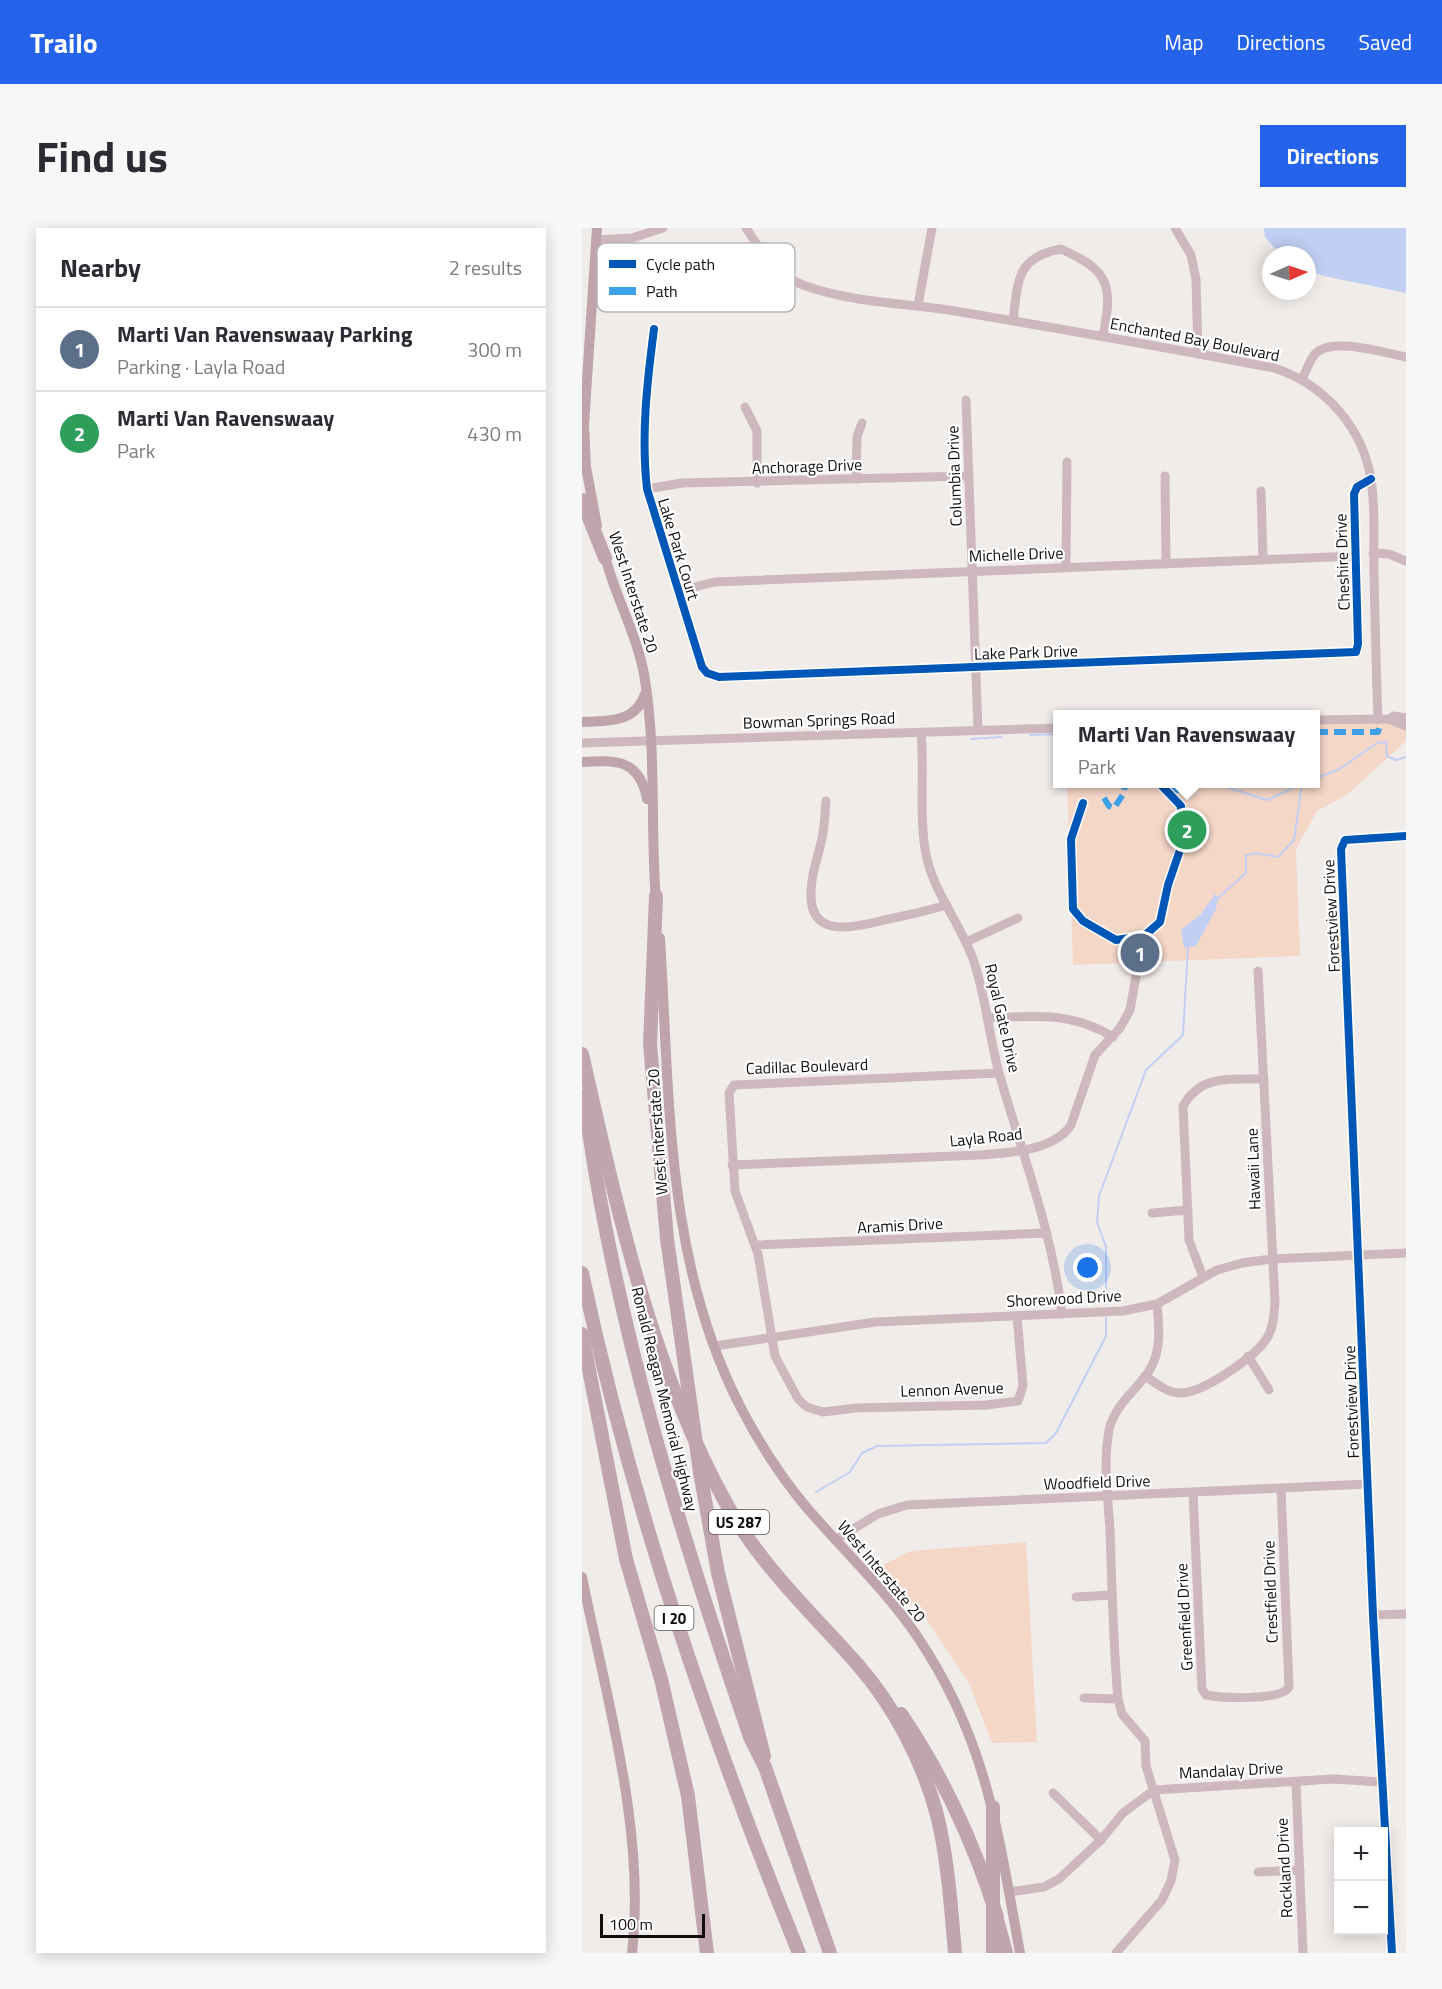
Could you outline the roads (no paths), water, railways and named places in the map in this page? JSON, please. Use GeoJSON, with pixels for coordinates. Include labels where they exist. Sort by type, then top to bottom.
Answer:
{"type":"FeatureCollection","features":[{"type":"Feature","properties":{"kind":"highway"},"geometry":{"type":"LineString","coordinates":[[582,500],[605,558]]}},
{"type":"Feature","properties":{"kind":"highway"},"geometry":{"type":"LineString","coordinates":[[656,896],[650,1044],[667,1239],[700,1472],[718,1573],[763,1744],[765,1767]]}},
{"type":"Feature","properties":{"kind":"highway","name":"US 287"},"geometry":{"type":"LineString","coordinates":[[582,1054],[608,1170],[645,1308],[688,1430],[727,1506],[773,1569],[860,1667],[882,1696],[916,1760],[937,1816],[955,1953]]}},
{"type":"Feature","properties":{"kind":"highway","name":"Ronald Reagan Memorial Highway"},"geometry":{"type":"LineString","coordinates":[[582,1082],[590,1145],[608,1237],[657,1440],[713,1629],[750,1737],[765,1767],[830,1953]]}},
{"type":"Feature","properties":{"kind":"highway","name":"I 20"},"geometry":{"type":"LineString","coordinates":[[582,1273],[625,1449],[680,1637],[727,1770],[799,1953]]}},
{"type":"Feature","properties":{"kind":"highway"},"geometry":{"type":"LineString","coordinates":[[582,1334],[626,1559],[661,1679],[679,1751],[688,1796],[707,1953]]}},
{"type":"Feature","properties":{"kind":"highway"},"geometry":{"type":"LineString","coordinates":[[882,1696],[894,1703],[935,1767],[970,1839],[997,1917],[1006,1953]]}},
{"type":"Feature","properties":{"kind":"highway"},"geometry":{"type":"LineString","coordinates":[[993,1807],[993,1953]]}},
{"type":"Feature","properties":{"kind":"highway"},"geometry":{"type":"LineString","coordinates":[[700,1953],[704,1916]]}},
{"type":"Feature","properties":{"kind":"main road","name":"West Interstate 20"},"geometry":{"type":"LineString","coordinates":[[597,228],[584,425],[586,467],[605,558],[634,635],[646,691],[656,896],[666,1034],[669,1127],[676,1196],[687,1259],[697,1299],[715,1346],[739,1405],[757,1436],[806,1506],[918,1637],[969,1727],[993,1807],[1020,1953]]}},
{"type":"Feature","properties":{"kind":"main road"},"geometry":{"type":"LineString","coordinates":[[582,722],[613,720],[635,712],[642,703],[646,691]]}},
{"type":"Feature","properties":{"kind":"main road"},"geometry":{"type":"LineString","coordinates":[[582,762],[615,761],[633,768],[640,777],[652,819]]}},
{"type":"Feature","properties":{"kind":"main road"},"geometry":{"type":"LineString","coordinates":[[582,1577],[609,1698],[630,1825],[634,1904],[632,1953]]}},
{"type":"Feature","properties":{"kind":"street"},"geometry":{"type":"LineString","coordinates":[[596,240],[632,238],[663,228]]}},
{"type":"Feature","properties":{"kind":"street","name":"Enchanted Bay Boulevard"},"geometry":{"type":"LineString","coordinates":[[746,228],[755,243]]}},
{"type":"Feature","properties":{"kind":"street"},"geometry":{"type":"LineString","coordinates":[[918,305],[932,228]]}},
{"type":"Feature","properties":{"kind":"street"},"geometry":{"type":"LineString","coordinates":[[1175,228],[1191,255],[1196,279],[1198,354]]}},
{"type":"Feature","properties":{"kind":"street"},"geometry":{"type":"LineString","coordinates":[[1013,321],[1021,273],[1026,264],[1036,256],[1061,249],[1087,261],[1105,282],[1108,309],[1103,336]]}},
{"type":"Feature","properties":{"kind":"street","name":"Enchanted Bay Boulevard"},"geometry":{"type":"LineString","coordinates":[[795,280],[801,284],[870,301],[918,305],[1103,336],[1274,368],[1302,380],[1341,412],[1363,448],[1371,479],[1383,719]]}},
{"type":"Feature","properties":{"kind":"street","name":"Lake Park Court"},"geometry":{"type":"LineString","coordinates":[[654,329],[645,395],[644,459],[647,489],[702,667]]}},
{"type":"Feature","properties":{"kind":"street"},"geometry":{"type":"LineString","coordinates":[[1302,380],[1315,354],[1329,346],[1362,348],[1406,357]]}},
{"type":"Feature","properties":{"kind":"street","name":"Columbia Drive"},"geometry":{"type":"LineString","coordinates":[[966,400],[978,730]]}},
{"type":"Feature","properties":{"kind":"street"},"geometry":{"type":"LineString","coordinates":[[745,406],[757,431],[757,483]]}},
{"type":"Feature","properties":{"kind":"street"},"geometry":{"type":"LineString","coordinates":[[856,478],[857,437],[862,423]]}},
{"type":"Feature","properties":{"kind":"street"},"geometry":{"type":"LineString","coordinates":[[1066,567],[1067,462]]}},
{"type":"Feature","properties":{"kind":"street","name":"Anchorage Drive"},"geometry":{"type":"LineString","coordinates":[[647,489],[682,483],[757,483],[969,476]]}},
{"type":"Feature","properties":{"kind":"street"},"geometry":{"type":"LineString","coordinates":[[1166,476],[1166,564]]}},
{"type":"Feature","properties":{"kind":"street","name":"Cheshire Drive"},"geometry":{"type":"LineString","coordinates":[[1356,652],[1358,644],[1354,494],[1357,487],[1371,479]]}},
{"type":"Feature","properties":{"kind":"street"},"geometry":{"type":"LineString","coordinates":[[1262,491],[1263,560]]}},
{"type":"Feature","properties":{"kind":"street"},"geometry":{"type":"LineString","coordinates":[[1373,553],[1389,554],[1406,561]]}},
{"type":"Feature","properties":{"kind":"street","name":"Michelle Drive"},"geometry":{"type":"LineString","coordinates":[[678,591],[715,582],[1356,556]]}},
{"type":"Feature","properties":{"kind":"street","name":"Lake Park Drive"},"geometry":{"type":"LineString","coordinates":[[702,667],[707,673],[719,677],[1356,652]]}},
{"type":"Feature","properties":{"kind":"street"},"geometry":{"type":"LineString","coordinates":[[1320,720],[1383,719],[1394,716],[1406,718]]}},
{"type":"Feature","properties":{"kind":"street"},"geometry":{"type":"LineString","coordinates":[[1383,719],[1406,726]]}},
{"type":"Feature","properties":{"kind":"street","name":"Bowman Springs Road"},"geometry":{"type":"LineString","coordinates":[[584,742],[1053,729]]}},
{"type":"Feature","properties":{"kind":"street","name":"Royal Gate Drive"},"geometry":{"type":"LineString","coordinates":[[921,732],[926,856],[938,893],[966,942],[981,982],[999,1073],[1047,1233],[1057,1274],[1062,1314]]}},
{"type":"Feature","properties":{"kind":"street"},"geometry":{"type":"LineString","coordinates":[[826,801],[823,835],[816,854],[810,894],[813,911],[823,922],[831,926],[851,927],[946,905]]}},
{"type":"Feature","properties":{"kind":"street","name":"Forestview Drive"},"geometry":{"type":"LineString","coordinates":[[1392,1953],[1373,1615],[1341,849],[1346,840],[1406,836]]}},
{"type":"Feature","properties":{"kind":"street"},"geometry":{"type":"LineString","coordinates":[[966,942],[1018,918]]}},
{"type":"Feature","properties":{"kind":"street","name":"Hawaii Lane"},"geometry":{"type":"LineString","coordinates":[[1144,1376],[1170,1391],[1183,1394],[1198,1390],[1248,1356],[1268,1337],[1273,1323],[1275,1301],[1258,971]]}},
{"type":"Feature","properties":{"kind":"street","name":"Layla Road"},"geometry":{"type":"LineString","coordinates":[[732,1165],[980,1155],[1023,1149],[1065,1134],[1073,1121],[1095,1055],[1113,1037],[1130,1010],[1136,976]]}},
{"type":"Feature","properties":{"kind":"street"},"geometry":{"type":"LineString","coordinates":[[987,1018],[1065,1017],[1099,1028],[1113,1037]]}},
{"type":"Feature","properties":{"kind":"street","name":"Cadillac Boulevard"},"geometry":{"type":"LineString","coordinates":[[802,1404],[775,1356],[765,1283],[755,1245],[735,1191],[729,1093],[734,1085],[999,1073]]}},
{"type":"Feature","properties":{"kind":"street"},"geometry":{"type":"LineString","coordinates":[[1203,1277],[1189,1240],[1183,1106],[1190,1093],[1202,1083],[1264,1079]]}},
{"type":"Feature","properties":{"kind":"street"},"geometry":{"type":"LineString","coordinates":[[1152,1213],[1188,1210]]}},
{"type":"Feature","properties":{"kind":"street","name":"Aramis Drive"},"geometry":{"type":"LineString","coordinates":[[755,1245],[1047,1233]]}},
{"type":"Feature","properties":{"kind":"street","name":"Shorewood Drive"},"geometry":{"type":"LineString","coordinates":[[715,1346],[875,1322],[1123,1311],[1157,1304],[1217,1270],[1242,1263],[1272,1259],[1406,1253]]}},
{"type":"Feature","properties":{"kind":"street"},"geometry":{"type":"LineString","coordinates":[[1116,1953],[1162,1900],[1175,1870],[1173,1847],[1146,1766],[1145,1741],[1122,1714],[1118,1699],[1107,1468],[1110,1429],[1121,1403],[1144,1376],[1156,1353],[1160,1336],[1157,1304]]}},
{"type":"Feature","properties":{"kind":"street","name":"Lennon Avenue"},"geometry":{"type":"LineString","coordinates":[[802,1404],[823,1413],[856,1408],[1018,1401],[1023,1386],[1017,1316]]}},
{"type":"Feature","properties":{"kind":"street"},"geometry":{"type":"LineString","coordinates":[[1248,1356],[1269,1390]]}},
{"type":"Feature","properties":{"kind":"street","name":"Woodfield Drive"},"geometry":{"type":"LineString","coordinates":[[836,1540],[878,1514],[907,1505],[1193,1494],[1368,1484]]}},
{"type":"Feature","properties":{"kind":"street","name":"Crestfield Drive"},"geometry":{"type":"LineString","coordinates":[[1281,1488],[1289,1677],[1289,1687],[1285,1692]]}},
{"type":"Feature","properties":{"kind":"street","name":"Greenfield Drive"},"geometry":{"type":"LineString","coordinates":[[1193,1494],[1203,1693],[1214,1696],[1261,1696],[1285,1692]]}},
{"type":"Feature","properties":{"kind":"street"},"geometry":{"type":"LineString","coordinates":[[1076,1597],[1112,1595]]}},
{"type":"Feature","properties":{"kind":"street"},"geometry":{"type":"LineString","coordinates":[[1373,1615],[1406,1614]]}},
{"type":"Feature","properties":{"kind":"street"},"geometry":{"type":"LineString","coordinates":[[1084,1698],[1118,1699]]}},
{"type":"Feature","properties":{"kind":"street","name":"Mandalay Drive"},"geometry":{"type":"LineString","coordinates":[[1154,1790],[1350,1779],[1382,1782]]}},
{"type":"Feature","properties":{"kind":"street","name":"Rockland Drive"},"geometry":{"type":"LineString","coordinates":[[1296,1782],[1303,1953]]}},
{"type":"Feature","properties":{"kind":"street"},"geometry":{"type":"LineString","coordinates":[[1009,1892],[1044,1887],[1059,1879],[1101,1839],[1123,1813],[1154,1790]]}},
{"type":"Feature","properties":{"kind":"street"},"geometry":{"type":"LineString","coordinates":[[1053,1792],[1101,1839]]}},
{"type":"Feature","properties":{"kind":"street"},"geometry":{"type":"LineString","coordinates":[[1258,1872],[1300,1870]]}},
{"type":"Feature","properties":{"kind":"water"},"geometry":{"type":"Polygon","coordinates":[[[1264,228],[1406,228],[1406,293],[1316,273],[1316,246],[1273,246],[1265,237],[1264,228]]]}},
{"type":"Feature","properties":{"kind":"water"},"geometry":{"type":"Polygon","coordinates":[[[1215,894],[1218,898],[1216,909],[1196,946],[1184,948],[1181,930],[1201,914],[1215,894]]]}},
{"type":"Feature","properties":{"kind":"waterway"},"geometry":{"type":"LineString","coordinates":[[1030,735],[1053,734]]}},
{"type":"Feature","properties":{"kind":"waterway"},"geometry":{"type":"LineString","coordinates":[[971,739],[1001,737]]}},
{"type":"Feature","properties":{"kind":"waterway"},"geometry":{"type":"LineString","coordinates":[[1320,777],[1338,770],[1377,743],[1386,742],[1387,756],[1396,760],[1406,757]]}},
{"type":"Feature","properties":{"kind":"waterway"},"geometry":{"type":"LineString","coordinates":[[1229,788],[1267,800],[1293,788]]}},
{"type":"Feature","properties":{"kind":"waterway"},"geometry":{"type":"LineString","coordinates":[[1218,898],[1246,873],[1246,855],[1256,853],[1278,857],[1294,840],[1301,788]]}},
{"type":"Feature","properties":{"kind":"waterway"},"geometry":{"type":"LineString","coordinates":[[1106,1304],[1106,1247],[1097,1222],[1099,1196],[1146,1070],[1183,1035],[1188,947]]}},
{"type":"Feature","properties":{"kind":"waterway"},"geometry":{"type":"LineString","coordinates":[[816,1492],[850,1472],[862,1453],[877,1446],[1046,1443],[1056,1433],[1106,1336],[1106,1318]]}},
{"type":"Feature","properties":{"kind":"place","name":"Marti Van Ravenswaay"},"geometry":{"type":"Point","coordinates":[1187,830]}},
{"type":"Feature","properties":{"kind":"place","name":"Marti Van Ravenswaay Parking"},"geometry":{"type":"Point","coordinates":[1140,953]}}]}
